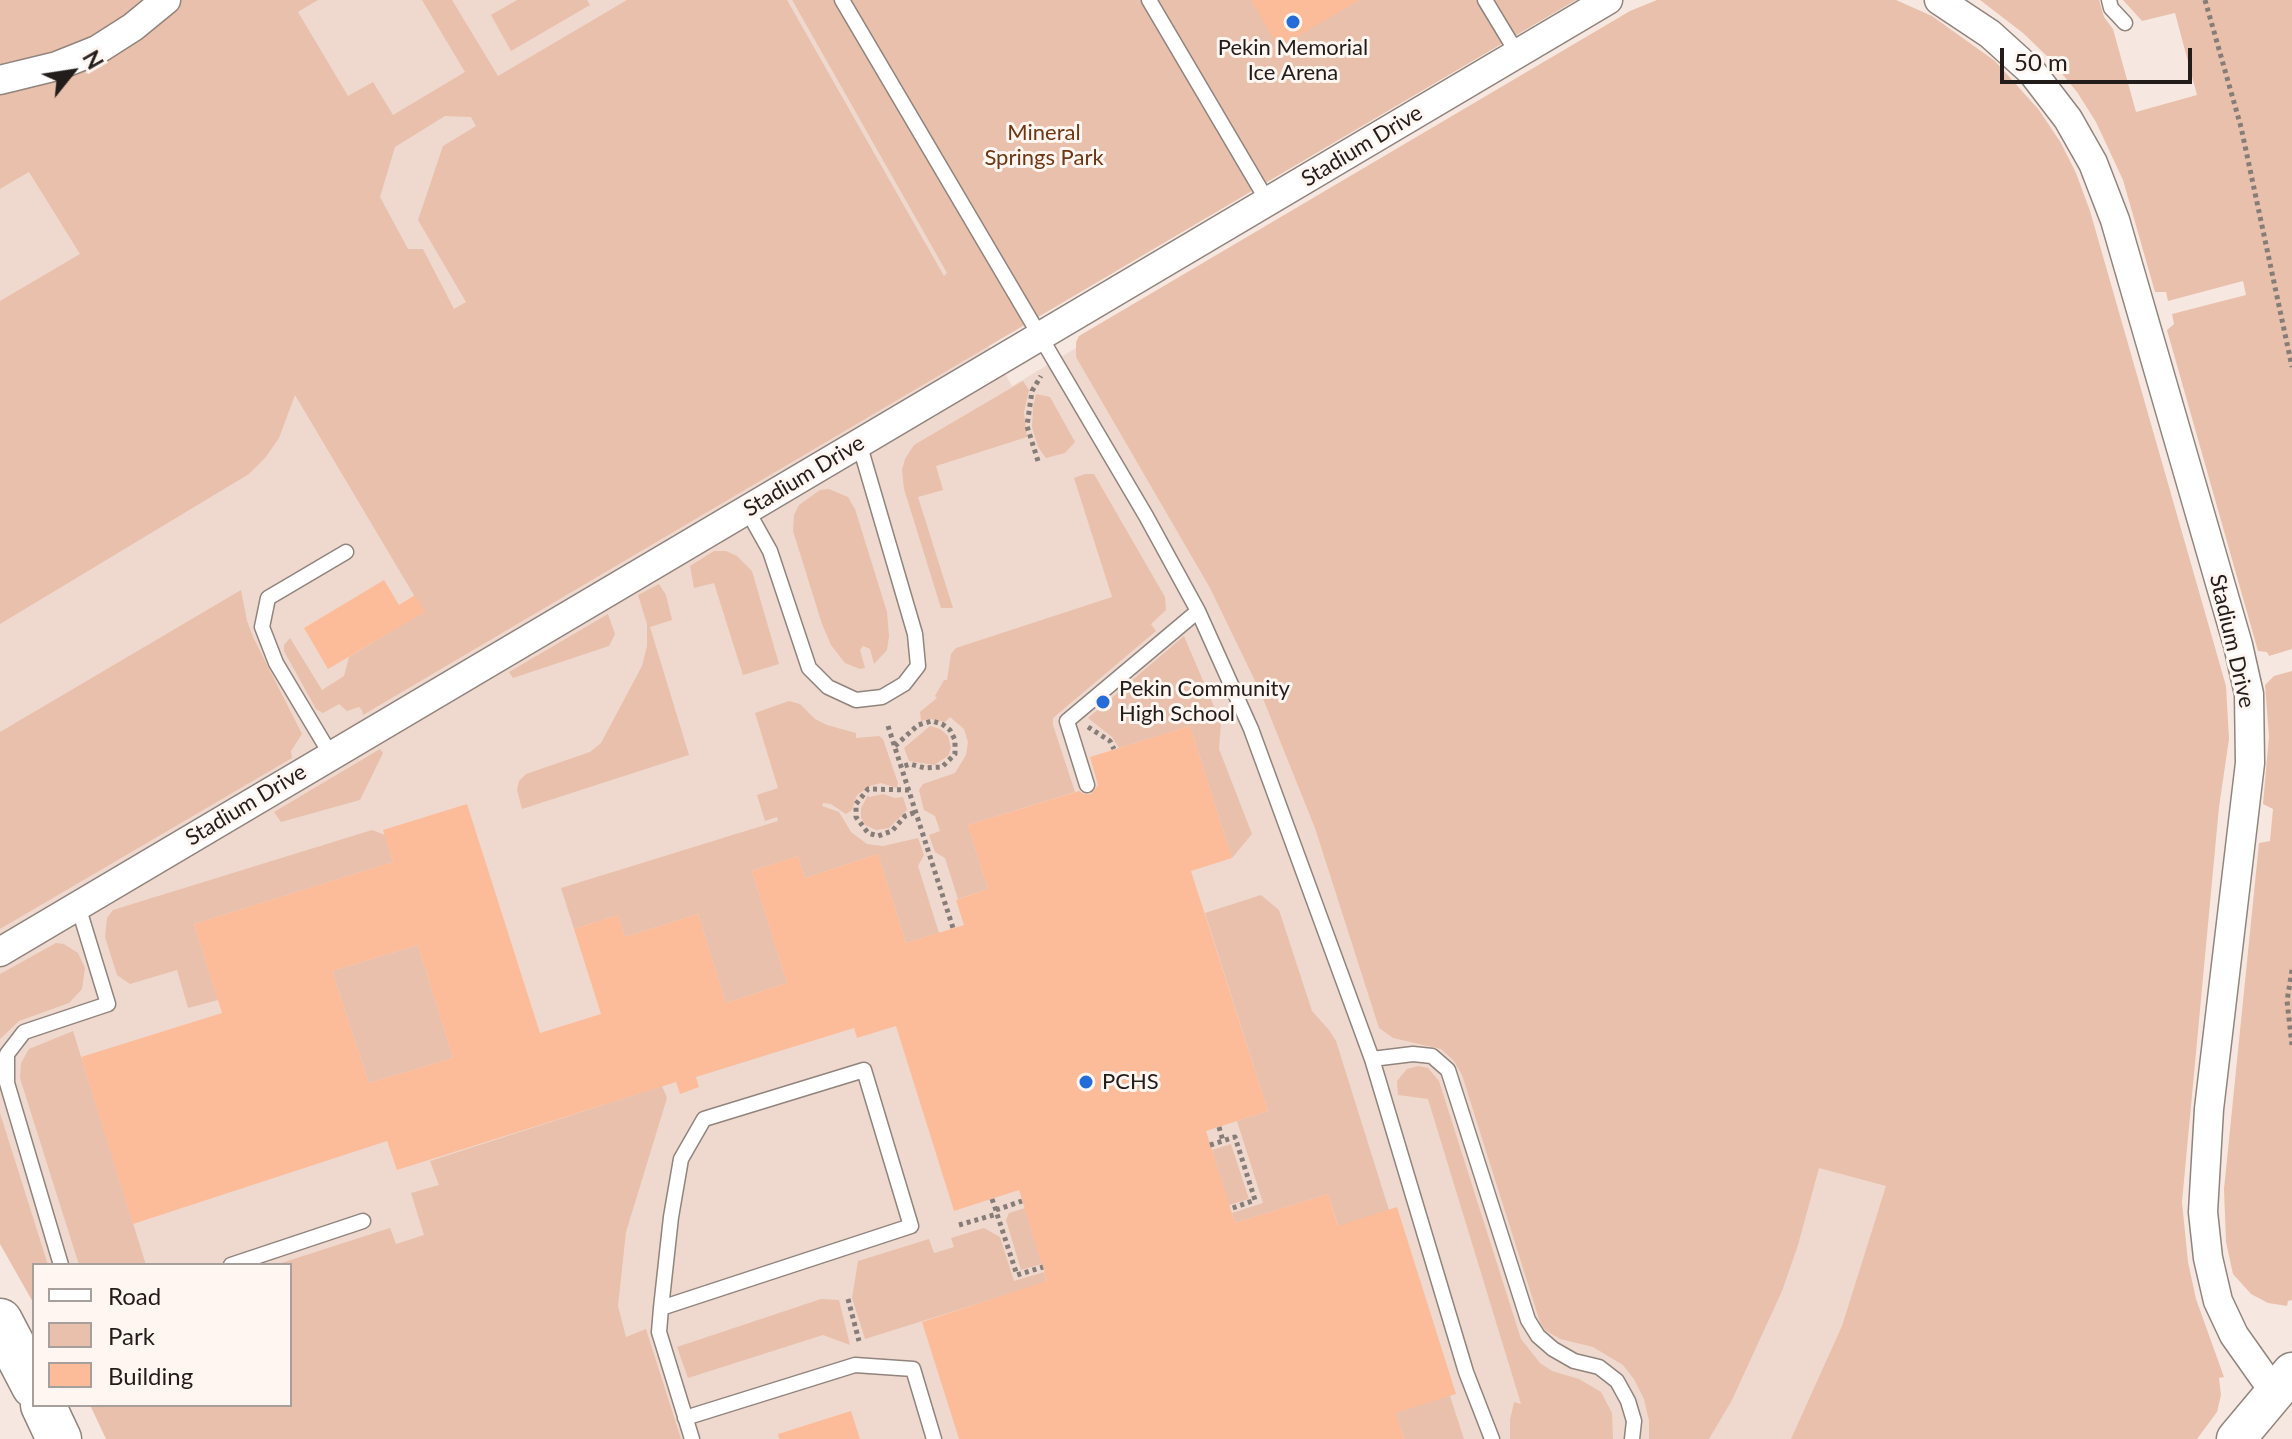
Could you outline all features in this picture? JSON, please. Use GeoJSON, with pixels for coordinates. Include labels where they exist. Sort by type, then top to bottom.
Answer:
{"type":"FeatureCollection","features":[{"type":"Feature","properties":{"kind":"main road"},"geometry":{"type":"LineString","coordinates":[[0,1321],[32,1382]]}},
{"type":"Feature","properties":{"kind":"main road"},"geometry":{"type":"LineString","coordinates":[[2236,1439],[2283,1382]]}},
{"type":"Feature","properties":{"kind":"main road"},"geometry":{"type":"LineString","coordinates":[[44,1407],[59,1439]]}},
{"type":"Feature","properties":{"kind":"street"},"geometry":{"type":"LineString","coordinates":[[0,80],[57,66],[97,50],[133,27],[166,0]]}},
{"type":"Feature","properties":{"kind":"street","name":"Stadium Drive"},"geometry":{"type":"LineString","coordinates":[[0,952],[1608,0]]}},
{"type":"Feature","properties":{"kind":"street","name":"Stadium Drive"},"geometry":{"type":"LineString","coordinates":[[1939,0],[1990,34],[2032,72],[2068,119],[2093,163],[2115,220],[2238,645],[2249,694],[2250,763],[2209,1109],[2203,1212],[2208,1258],[2218,1301],[2234,1335],[2283,1382]]}},
{"type":"Feature","properties":{"kind":"lane"},"geometry":{"type":"LineString","coordinates":[[842,0],[1146,516],[1198,611],[1251,729],[1372,1059],[1466,1372],[1492,1439]]}},
{"type":"Feature","properties":{"kind":"lane"},"geometry":{"type":"LineString","coordinates":[[1149,0],[1268,202]]}},
{"type":"Feature","properties":{"kind":"lane"},"geometry":{"type":"LineString","coordinates":[[1485,0],[1517,53]]}},
{"type":"Feature","properties":{"kind":"lane"},"geometry":{"type":"LineString","coordinates":[[2109,0],[2111,8],[2125,23]]}},
{"type":"Feature","properties":{"kind":"lane"},"geometry":{"type":"LineString","coordinates":[[747,510],[770,551],[809,668],[828,687],[856,700],[882,697],[904,684],[918,666],[915,634],[859,443]]}},
{"type":"Feature","properties":{"kind":"lane"},"geometry":{"type":"LineString","coordinates":[[331,755],[276,663],[262,627],[268,598],[346,552]]}},
{"type":"Feature","properties":{"kind":"lane"},"geometry":{"type":"LineString","coordinates":[[1087,785],[1067,721],[1198,611]]}},
{"type":"Feature","properties":{"kind":"lane"},"geometry":{"type":"LineString","coordinates":[[60,1263],[7,1083],[7,1054],[24,1032],[108,1004],[78,906]]}},
{"type":"Feature","properties":{"kind":"lane"},"geometry":{"type":"LineString","coordinates":[[1372,1059],[1413,1054],[1432,1056],[1448,1070],[1528,1320],[1538,1336],[1553,1349],[1574,1361],[1599,1367],[1617,1381],[1634,1421],[1632,1439]]}},
{"type":"Feature","properties":{"kind":"lane"},"geometry":{"type":"LineString","coordinates":[[661,1308],[911,1226],[864,1070],[704,1119],[681,1159],[671,1217],[661,1308],[659,1332],[692,1439]]}},
{"type":"Feature","properties":{"kind":"lane"},"geometry":{"type":"LineString","coordinates":[[237,1263],[363,1221]]}},
{"type":"Feature","properties":{"kind":"lane"},"geometry":{"type":"LineString","coordinates":[[685,1418],[855,1365],[913,1369],[934,1439]]}},
{"type":"Feature","properties":{"kind":"path"},"geometry":{"type":"LineString","coordinates":[[2205,0],[2241,127],[2292,367]]}},
{"type":"Feature","properties":{"kind":"path"},"geometry":{"type":"LineString","coordinates":[[1038,461],[1027,426],[1032,391],[1042,376]]}},
{"type":"Feature","properties":{"kind":"path"},"geometry":{"type":"LineString","coordinates":[[895,746],[918,725],[932,721],[950,730],[955,740],[955,754],[942,767],[925,768],[910,764],[901,767]]}},
{"type":"Feature","properties":{"kind":"path"},"geometry":{"type":"LineString","coordinates":[[1083,724],[1110,741],[1114,749]]}},
{"type":"Feature","properties":{"kind":"path"},"geometry":{"type":"LineString","coordinates":[[888,726],[953,928]]}},
{"type":"Feature","properties":{"kind":"path"},"geometry":{"type":"LineString","coordinates":[[909,790],[868,789],[856,804],[856,817],[868,833],[878,836],[892,831],[905,816],[916,812]]}},
{"type":"Feature","properties":{"kind":"path"},"geometry":{"type":"LineString","coordinates":[[2292,970],[2287,1001],[2292,1045]]}},
{"type":"Feature","properties":{"kind":"path"},"geometry":{"type":"LineString","coordinates":[[1219,1127],[1223,1141]]}},
{"type":"Feature","properties":{"kind":"path"},"geometry":{"type":"LineString","coordinates":[[1210,1145],[1235,1137],[1255,1200],[1230,1209]]}},
{"type":"Feature","properties":{"kind":"path"},"geometry":{"type":"LineString","coordinates":[[992,1199],[1017,1275],[1043,1267]]}},
{"type":"Feature","properties":{"kind":"path"},"geometry":{"type":"LineString","coordinates":[[959,1225],[1022,1201]]}},
{"type":"Feature","properties":{"kind":"path"},"geometry":{"type":"LineString","coordinates":[[848,1299],[859,1341]]}},
{"type":"Feature","properties":{"kind":"shaded area","name":"Pekin Community High School"},"geometry":{"type":"Polygon","coordinates":[[[318,0],[792,0],[1012,386],[1645,10],[1693,0],[1858,0],[2170,1258],[2174,1439],[120,1439],[292,1407],[292,1263],[32,1264],[0,1240],[0,189],[318,0]]]}},
{"type":"Feature","properties":{"kind":"green space","name":"Mineral Springs Park"},"geometry":{"type":"Polygon","coordinates":[[[0,0],[318,0],[298,12],[348,96],[373,82],[393,115],[465,72],[422,0],[452,0],[498,76],[627,0],[787,0],[944,276],[947,273],[792,0],[1576,0],[363,715],[359,707],[347,711],[339,704],[323,713],[316,709],[284,651],[284,645],[290,638],[322,690],[344,676],[349,657],[424,612],[295,395],[279,438],[249,474],[0,624],[0,301],[80,254],[29,172],[0,189],[0,0]],[[445,116],[395,147],[380,197],[408,249],[423,249],[454,309],[466,302],[418,220],[443,146],[476,126],[471,117],[445,116]]]}},
{"type":"Feature","properties":{"kind":"green space"},"geometry":{"type":"Polygon","coordinates":[[[517,0],[587,0],[590,5],[511,51],[491,15],[517,0]]]}},
{"type":"Feature","properties":{"kind":"green space"},"geometry":{"type":"Polygon","coordinates":[[[1657,0],[1896,0],[1932,16],[1995,61],[2039,110],[2076,173],[2090,211],[2226,686],[2229,739],[2219,807],[2182,1202],[2188,1262],[2196,1299],[2224,1377],[2219,1378],[2221,1395],[2217,1412],[2197,1439],[1791,1439],[1842,1326],[1886,1186],[1819,1168],[1782,1291],[1732,1400],[1709,1439],[1649,1439],[1644,1399],[1623,1365],[1593,1347],[1560,1339],[1545,1330],[1540,1322],[1462,1075],[1454,1061],[1441,1049],[1393,1038],[1379,1028],[1315,828],[1260,691],[1210,588],[1076,357],[1079,336],[1630,11],[1657,0]]]}},
{"type":"Feature","properties":{"kind":"green space"},"geometry":{"type":"Polygon","coordinates":[[[1980,0],[2099,0],[2104,17],[2113,29],[2136,112],[2197,95],[2175,13],[2142,21],[2123,0],[2292,0],[2292,649],[2269,656],[2267,652],[2258,651],[2167,330],[2174,324],[2172,314],[2246,295],[2243,281],[2168,301],[2166,292],[2155,292],[2123,180],[2096,122],[2077,92],[2049,58],[2023,33],[1980,0]]]}},
{"type":"Feature","properties":{"kind":"green space"},"geometry":{"type":"Polygon","coordinates":[[[1023,381],[1029,390],[1024,412],[1027,437],[936,466],[943,490],[918,497],[953,608],[941,608],[904,489],[902,470],[905,459],[914,445],[1023,381]]]}},
{"type":"Feature","properties":{"kind":"green space"},"geometry":{"type":"Polygon","coordinates":[[[1036,394],[1050,397],[1075,442],[1065,453],[1046,458],[1038,447],[1032,427],[1036,394]]]}},
{"type":"Feature","properties":{"kind":"green space"},"geometry":{"type":"Polygon","coordinates":[[[1094,474],[1165,597],[1166,610],[1151,624],[1156,631],[1053,718],[1075,792],[968,825],[988,889],[958,899],[945,858],[935,852],[929,835],[940,831],[935,816],[924,810],[919,790],[923,784],[955,773],[966,755],[968,742],[964,729],[950,717],[945,722],[921,721],[920,712],[937,698],[935,696],[947,680],[951,654],[956,648],[1112,597],[1074,478],[1094,474]]]}},
{"type":"Feature","properties":{"kind":"green space"},"geometry":{"type":"Polygon","coordinates":[[[829,489],[848,497],[855,509],[887,612],[887,650],[874,664],[870,649],[863,646],[860,650],[865,668],[860,669],[845,663],[831,645],[793,531],[794,515],[799,505],[820,490],[829,489]]]}},
{"type":"Feature","properties":{"kind":"green space"},"geometry":{"type":"Polygon","coordinates":[[[714,551],[726,551],[737,556],[752,571],[779,664],[743,675],[714,583],[694,588],[690,566],[714,551]]]}},
{"type":"Feature","properties":{"kind":"green space"},"geometry":{"type":"Polygon","coordinates":[[[659,584],[666,595],[672,620],[650,627],[689,755],[522,809],[517,790],[519,781],[526,774],[590,752],[601,743],[642,666],[647,646],[647,624],[638,595],[659,584]]]}},
{"type":"Feature","properties":{"kind":"green space"},"geometry":{"type":"Polygon","coordinates":[[[241,590],[254,639],[302,734],[291,751],[292,758],[0,929],[0,732],[241,590]]]}},
{"type":"Feature","properties":{"kind":"green space"},"geometry":{"type":"Polygon","coordinates":[[[608,614],[615,634],[609,646],[513,678],[509,672],[608,614]]]}},
{"type":"Feature","properties":{"kind":"green space"},"geometry":{"type":"Polygon","coordinates":[[[1184,636],[1221,723],[1219,749],[1252,834],[1232,858],[1190,726],[1119,748],[1112,737],[1088,718],[1184,636]]]}},
{"type":"Feature","properties":{"kind":"green space"},"geometry":{"type":"Polygon","coordinates":[[[2292,671],[2292,1300],[2288,1301],[2287,1306],[2268,1303],[2251,1294],[2233,1274],[2226,1242],[2224,1189],[2259,843],[2270,841],[2273,809],[2263,804],[2269,736],[2265,685],[2274,676],[2292,671]]]}},
{"type":"Feature","properties":{"kind":"green space"},"geometry":{"type":"Polygon","coordinates":[[[789,701],[800,704],[815,719],[827,725],[856,733],[856,738],[879,736],[883,739],[897,788],[881,783],[870,786],[857,795],[852,810],[846,814],[831,804],[823,803],[822,806],[839,812],[851,832],[867,844],[883,846],[918,838],[924,855],[918,866],[939,933],[906,943],[878,854],[805,878],[798,856],[752,871],[787,983],[726,1003],[698,914],[625,937],[618,915],[574,929],[561,888],[778,821],[777,817],[765,821],[757,795],[778,788],[755,713],[789,701]]]}},
{"type":"Feature","properties":{"kind":"green space"},"geometry":{"type":"Polygon","coordinates":[[[930,726],[948,736],[951,748],[948,756],[934,765],[909,761],[904,748],[930,726]]]}},
{"type":"Feature","properties":{"kind":"green space"},"geometry":{"type":"Polygon","coordinates":[[[380,749],[383,753],[360,800],[281,822],[274,812],[380,749]]]}},
{"type":"Feature","properties":{"kind":"green space"},"geometry":{"type":"Polygon","coordinates":[[[868,795],[903,797],[907,810],[889,828],[876,830],[865,825],[861,808],[868,795]]]}},
{"type":"Feature","properties":{"kind":"green space"},"geometry":{"type":"Polygon","coordinates":[[[372,830],[385,835],[393,862],[194,924],[218,1000],[188,1008],[177,970],[130,984],[117,975],[105,937],[107,918],[113,910],[372,830]]]}},
{"type":"Feature","properties":{"kind":"green space"},"geometry":{"type":"Polygon","coordinates":[[[1261,895],[1279,910],[1312,1011],[1336,1041],[1389,1210],[1349,1259],[1328,1194],[1235,1223],[1232,1213],[1263,1203],[1237,1121],[1268,1111],[1205,913],[1261,895]]]}},
{"type":"Feature","properties":{"kind":"green space"},"geometry":{"type":"Polygon","coordinates":[[[56,943],[64,944],[78,953],[85,968],[82,989],[69,1003],[19,1021],[0,1039],[0,974],[56,943]]]}},
{"type":"Feature","properties":{"kind":"green space"},"geometry":{"type":"Polygon","coordinates":[[[418,945],[453,1058],[369,1083],[332,971],[418,945]]]}},
{"type":"Feature","properties":{"kind":"green space"},"geometry":{"type":"Polygon","coordinates":[[[73,1031],[145,1263],[78,1263],[20,1078],[21,1063],[29,1049],[73,1031]]]}},
{"type":"Feature","properties":{"kind":"green space"},"geometry":{"type":"Polygon","coordinates":[[[1418,1066],[1428,1068],[1439,1081],[1521,1339],[1540,1363],[1552,1371],[1579,1379],[1601,1392],[1612,1413],[1613,1439],[1510,1439],[1514,1402],[1521,1404],[1428,1099],[1398,1095],[1397,1081],[1407,1069],[1418,1066]]]}},
{"type":"Feature","properties":{"kind":"green space"},"geometry":{"type":"Polygon","coordinates":[[[662,1086],[667,1098],[626,1232],[618,1306],[626,1337],[646,1329],[681,1439],[106,1439],[91,1407],[292,1407],[292,1263],[281,1263],[390,1228],[396,1244],[424,1235],[411,1193],[439,1185],[430,1161],[662,1086]]]}},
{"type":"Feature","properties":{"kind":"green space"},"geometry":{"type":"Polygon","coordinates":[[[0,1113],[47,1263],[32,1263],[32,1300],[0,1244],[0,1113]]]}},
{"type":"Feature","properties":{"kind":"green space"},"geometry":{"type":"Polygon","coordinates":[[[1231,1144],[1249,1199],[1229,1205],[1212,1150],[1231,1144]]]}},
{"type":"Feature","properties":{"kind":"green space"},"geometry":{"type":"Polygon","coordinates":[[[1025,1208],[1042,1264],[1021,1270],[1006,1220],[1009,1213],[1025,1208]]]}},
{"type":"Feature","properties":{"kind":"green space"},"geometry":{"type":"Polygon","coordinates":[[[984,1228],[1000,1237],[1014,1281],[1044,1272],[1047,1282],[865,1339],[852,1298],[858,1261],[929,1239],[934,1253],[954,1247],[951,1238],[984,1228]]]}},
{"type":"Feature","properties":{"kind":"green space"},"geometry":{"type":"Polygon","coordinates":[[[821,1299],[839,1300],[850,1345],[823,1335],[688,1378],[677,1347],[821,1299]]]}},
{"type":"Feature","properties":{"kind":"green space"},"geometry":{"type":"Polygon","coordinates":[[[1385,1378],[1450,1396],[1464,1439],[1404,1439],[1385,1378]]]}},
{"type":"Feature","properties":{"kind":"building","name":"Pekin Memorial Ice Arena"},"geometry":{"type":"Polygon","coordinates":[[[1251,0],[1360,0],[1279,47],[1251,0]]]}},
{"type":"Feature","properties":{"kind":"building"},"geometry":{"type":"Polygon","coordinates":[[[384,580],[399,605],[415,595],[425,612],[328,669],[304,628],[384,580]]]}},
{"type":"Feature","properties":{"kind":"building","name":"PCHS"},"geometry":{"type":"Polygon","coordinates":[[[1190,726],[1232,858],[1191,871],[1268,1111],[1206,1131],[1235,1223],[1328,1194],[1338,1226],[1397,1207],[1456,1394],[1396,1413],[1404,1439],[959,1439],[922,1322],[1047,1281],[1019,1190],[954,1211],[896,1026],[857,1038],[854,1028],[696,1077],[699,1087],[680,1094],[676,1082],[397,1170],[387,1141],[133,1224],[81,1057],[222,1013],[194,924],[393,862],[383,830],[467,804],[540,1033],[601,1014],[574,929],[618,915],[625,937],[698,914],[726,1003],[787,983],[752,871],[798,856],[805,878],[878,854],[906,943],[964,925],[956,900],[988,889],[968,825],[1079,791],[1091,794],[1098,785],[1090,757],[1190,726]],[[418,945],[332,971],[369,1083],[453,1058],[418,945]]]}},
{"type":"Feature","properties":{"kind":"building"},"geometry":{"type":"Polygon","coordinates":[[[851,1411],[860,1439],[779,1439],[778,1434],[851,1411]]]}},
{"type":"Feature","properties":{"kind":"place","name":"Pekin Memorial Ice Arena"},"geometry":{"type":"Point","coordinates":[1293,22]}},
{"type":"Feature","properties":{"kind":"place","name":"Pekin Community High School"},"geometry":{"type":"Point","coordinates":[1103,702]}},
{"type":"Feature","properties":{"kind":"place","name":"PCHS"},"geometry":{"type":"Point","coordinates":[1086,1082]}}]}
